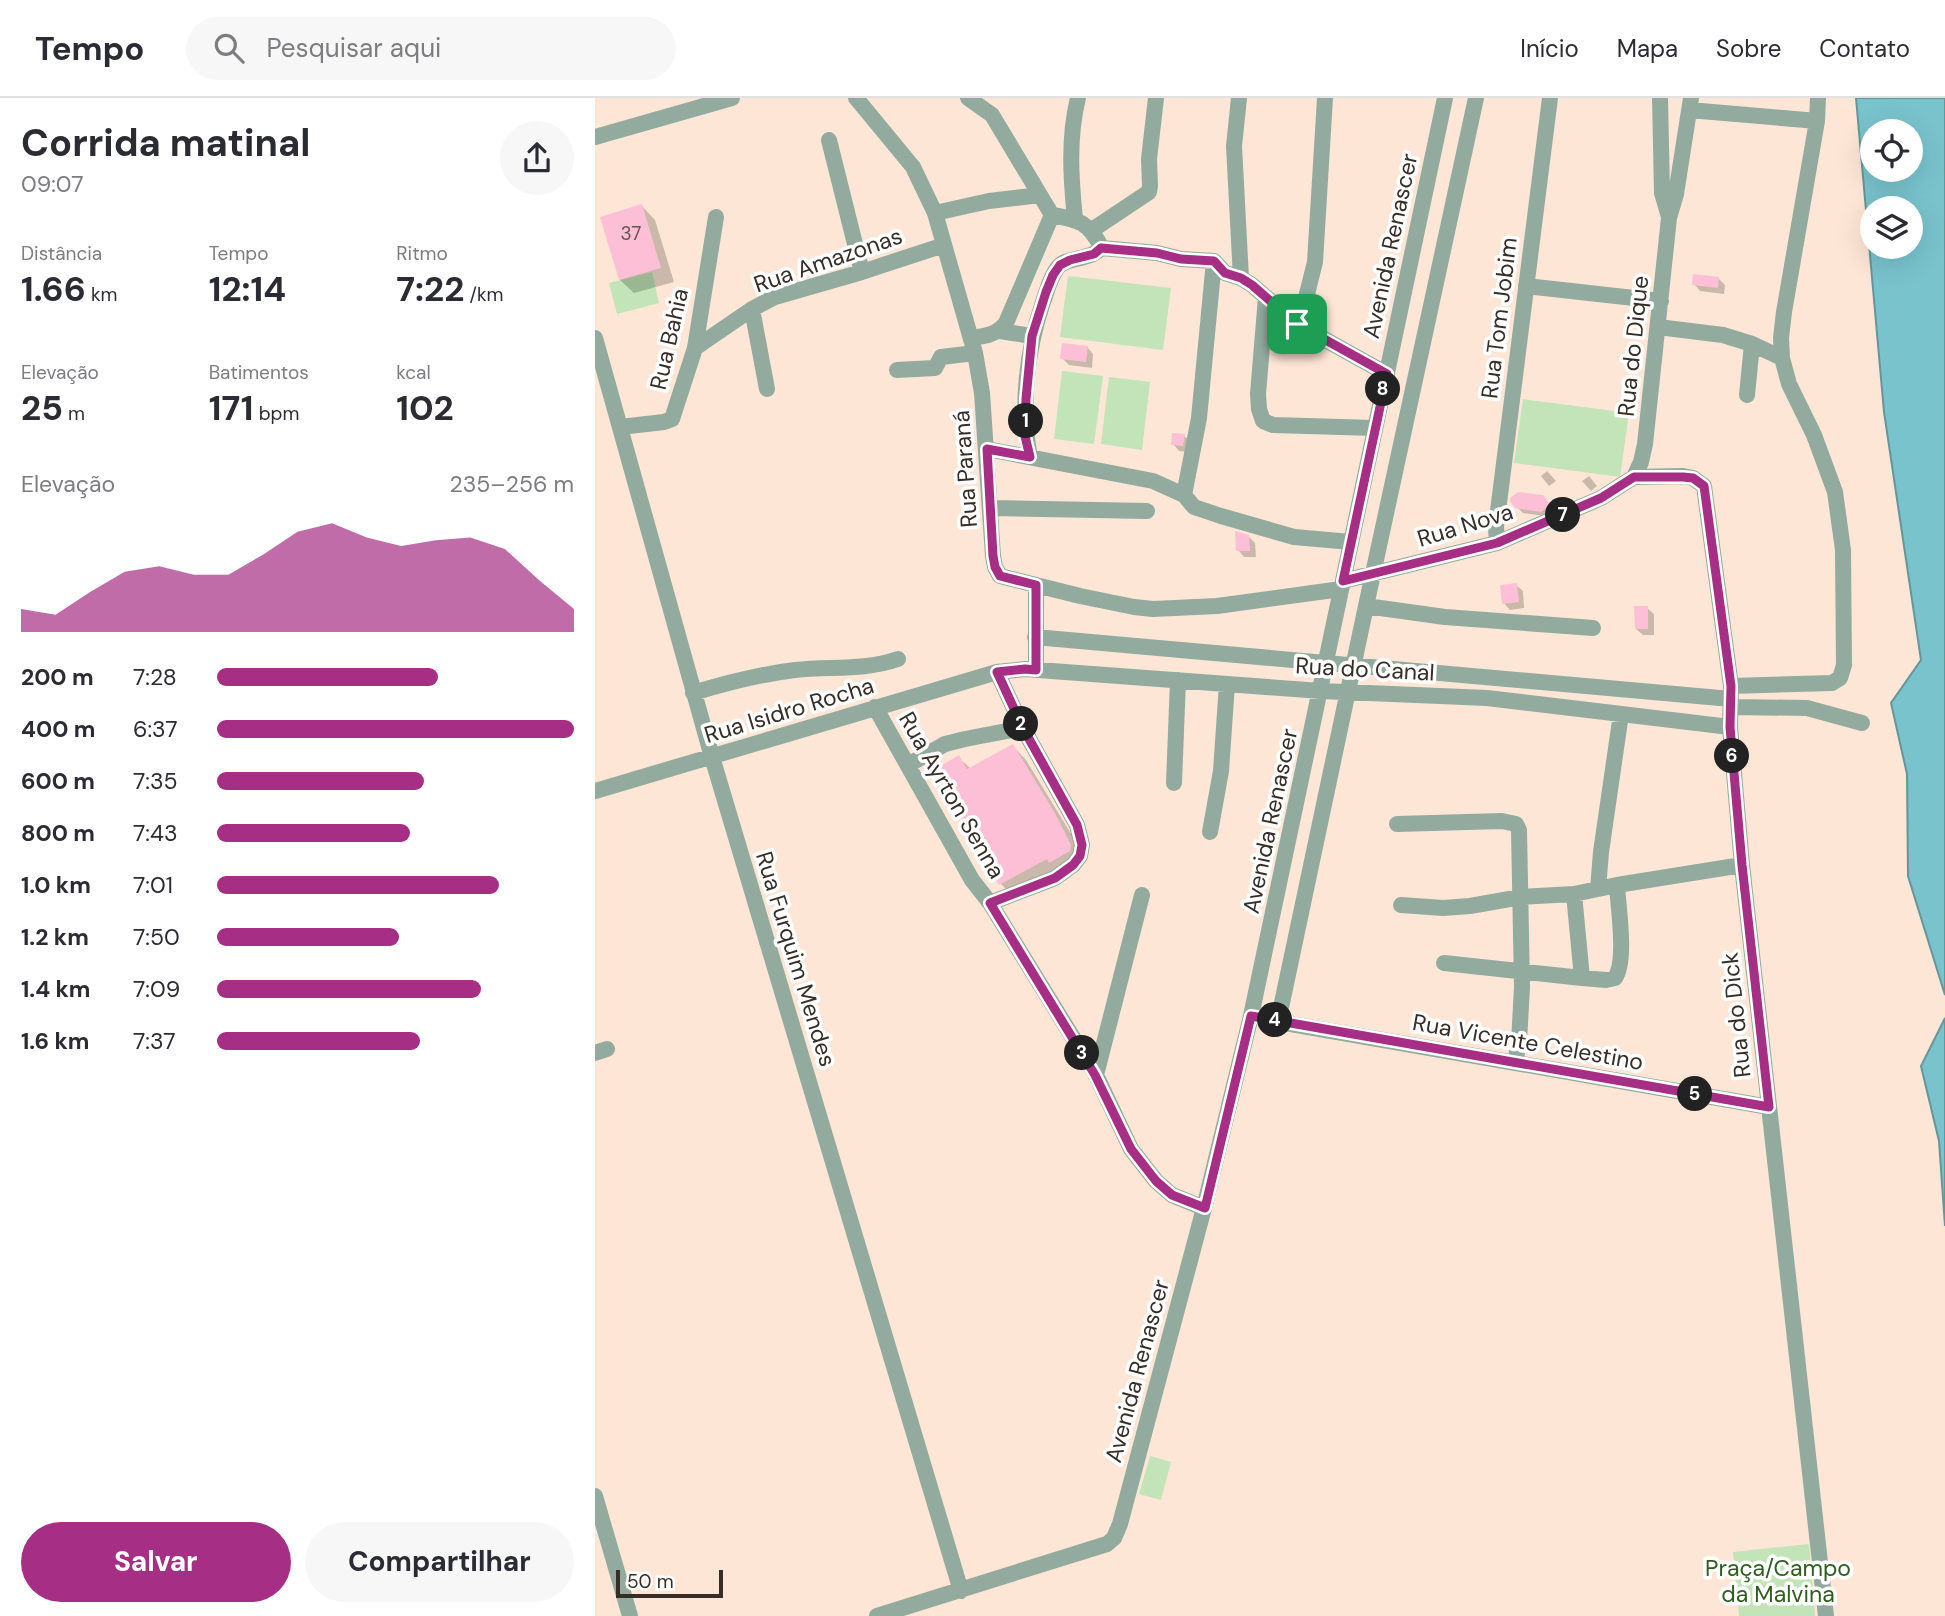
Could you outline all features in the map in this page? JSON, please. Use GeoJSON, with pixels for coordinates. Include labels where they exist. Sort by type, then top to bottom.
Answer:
{"type":"FeatureCollection","features":[{"type":"Feature","properties":{"kind":"street"},"geometry":{"type":"LineString","coordinates":[[595,137],[732,98]]}},
{"type":"Feature","properties":{"kind":"street","name":"Rua Paraná"},"geometry":{"type":"LineString","coordinates":[[856,98],[913,167],[935,213],[973,345],[982,393],[995,567],[1000,576],[1020,582]]}},
{"type":"Feature","properties":{"kind":"street"},"geometry":{"type":"LineString","coordinates":[[968,98],[992,115],[1052,215],[1075,219],[1092,230],[1101,248]]}},
{"type":"Feature","properties":{"kind":"street"},"geometry":{"type":"LineString","coordinates":[[1075,219],[1070,165],[1078,98]]}},
{"type":"Feature","properties":{"kind":"street"},"geometry":{"type":"LineString","coordinates":[[1092,230],[1149,191],[1149,159],[1156,98]]}},
{"type":"Feature","properties":{"kind":"street"},"geometry":{"type":"LineString","coordinates":[[1238,98],[1234,146],[1241,278]]}},
{"type":"Feature","properties":{"kind":"street"},"geometry":{"type":"LineString","coordinates":[[1297,324],[1315,262],[1325,98]]}},
{"type":"Feature","properties":{"kind":"street","name":"Avenida Renascer"},"geometry":{"type":"LineString","coordinates":[[961,1591],[1107,1544],[1114,1538],[1120,1524],[1205,1208],[1251,1016],[1445,98]]}},
{"type":"Feature","properties":{"kind":"street"},"geometry":{"type":"LineString","coordinates":[[1281,1021],[1279,1015],[1476,98]]}},
{"type":"Feature","properties":{"kind":"street","name":"Rua Tom Jobim"},"geometry":{"type":"LineString","coordinates":[[1497,543],[1496,527],[1550,98]]}},
{"type":"Feature","properties":{"kind":"street"},"geometry":{"type":"LineString","coordinates":[[1663,98],[1817,121]]}},
{"type":"Feature","properties":{"kind":"street","name":"Rua do Dique"},"geometry":{"type":"LineString","coordinates":[[1663,98],[1662,193],[1669,218]]}},
{"type":"Feature","properties":{"kind":"street"},"geometry":{"type":"LineString","coordinates":[[1731,697],[1832,683],[1840,678],[1844,665],[1843,550],[1835,492],[1815,435],[1789,384],[1782,358],[1781,338],[1817,121],[1818,98]]}},
{"type":"Feature","properties":{"kind":"street","name":"Rua do Dique"},"geometry":{"type":"LineString","coordinates":[[1634,477],[1641,462],[1644,444],[1669,218],[1676,194],[1690,103]]}},
{"type":"Feature","properties":{"kind":"street"},"geometry":{"type":"LineString","coordinates":[[829,139],[862,272]]}},
{"type":"Feature","properties":{"kind":"street"},"geometry":{"type":"LineString","coordinates":[[935,213],[989,201],[1040,195]]}},
{"type":"Feature","properties":{"kind":"street"},"geometry":{"type":"LineString","coordinates":[[897,370],[935,368],[941,357],[1000,331],[1010,317],[1052,215]]}},
{"type":"Feature","properties":{"kind":"street","name":"Rua Bahia"},"geometry":{"type":"LineString","coordinates":[[620,427],[672,419],[695,348],[716,217]]}},
{"type":"Feature","properties":{"kind":"street","name":"Rua Amazonas"},"geometry":{"type":"LineString","coordinates":[[695,348],[752,309],[775,297],[944,245]]}},
{"type":"Feature","properties":{"kind":"street"},"geometry":{"type":"LineString","coordinates":[[1030,457],[1025,436],[1032,336],[1046,292],[1060,265],[1094,254],[1101,248],[1214,261],[1225,273],[1241,278],[1297,324],[1387,374]]}},
{"type":"Feature","properties":{"kind":"street"},"geometry":{"type":"LineString","coordinates":[[1184,495],[1199,418],[1214,261]]}},
{"type":"Feature","properties":{"kind":"street"},"geometry":{"type":"LineString","coordinates":[[1526,286],[1661,301]]}},
{"type":"Feature","properties":{"kind":"street"},"geometry":{"type":"LineString","coordinates":[[1266,297],[1258,394],[1263,421],[1273,425],[1375,428]]}},
{"type":"Feature","properties":{"kind":"street"},"geometry":{"type":"LineString","coordinates":[[752,309],[767,389]]}},
{"type":"Feature","properties":{"kind":"street"},"geometry":{"type":"LineString","coordinates":[[1658,327],[1723,335],[1752,344],[1782,358]]}},
{"type":"Feature","properties":{"kind":"street"},"geometry":{"type":"LineString","coordinates":[[1000,331],[1032,336]]}},
{"type":"Feature","properties":{"kind":"street","name":"Rua Furquim Mendes"},"geometry":{"type":"LineString","coordinates":[[595,338],[693,693],[961,1591]]}},
{"type":"Feature","properties":{"kind":"street"},"geometry":{"type":"LineString","coordinates":[[1747,395],[1752,344]]}},
{"type":"Feature","properties":{"kind":"street"},"geometry":{"type":"LineString","coordinates":[[987,449],[1153,481],[1184,495],[1194,507],[1221,516],[1294,537],[1351,542]]}},
{"type":"Feature","properties":{"kind":"street","name":"Rua Nova"},"geometry":{"type":"LineString","coordinates":[[1020,582],[1153,609],[1217,606],[1342,585],[1497,543],[1601,498],[1634,477]]}},
{"type":"Feature","properties":{"kind":"street","name":"Rua do Dick"},"geometry":{"type":"LineString","coordinates":[[1634,477],[1693,478],[1704,486],[1731,697],[1730,727],[1742,865],[1826,1616]]}},
{"type":"Feature","properties":{"kind":"street"},"geometry":{"type":"LineString","coordinates":[[991,508],[1147,511]]}},
{"type":"Feature","properties":{"kind":"street"},"geometry":{"type":"LineString","coordinates":[[1036,585],[1036,670]]}},
{"type":"Feature","properties":{"kind":"street"},"geometry":{"type":"LineString","coordinates":[[1366,606],[1445,617],[1593,628]]}},
{"type":"Feature","properties":{"kind":"street"},"geometry":{"type":"LineString","coordinates":[[1035,637],[1731,697],[1807,708],[1862,723]]}},
{"type":"Feature","properties":{"kind":"street"},"geometry":{"type":"LineString","coordinates":[[693,693],[734,681],[794,670],[864,668],[898,659]]}},
{"type":"Feature","properties":{"kind":"street","name":"Rua do Canal"},"geometry":{"type":"LineString","coordinates":[[997,672],[1025,669],[1321,691],[1487,698],[1730,727]]}},
{"type":"Feature","properties":{"kind":"street"},"geometry":{"type":"LineString","coordinates":[[990,903],[1055,878],[1073,865],[1080,856],[1082,845],[1077,825],[1023,728],[997,672]]}},
{"type":"Feature","properties":{"kind":"street","name":"Rua Isidro Rocha"},"geometry":{"type":"LineString","coordinates":[[595,791],[997,672]]}},
{"type":"Feature","properties":{"kind":"street"},"geometry":{"type":"LineString","coordinates":[[1174,783],[1178,680]]}},
{"type":"Feature","properties":{"kind":"street"},"geometry":{"type":"LineString","coordinates":[[1210,832],[1221,771],[1227,684]]}},
{"type":"Feature","properties":{"kind":"street","name":"Rua Ayrton Senna"},"geometry":{"type":"LineString","coordinates":[[875,707],[972,880],[990,903],[1095,1075],[1131,1149],[1156,1181],[1172,1195],[1205,1208]]}},
{"type":"Feature","properties":{"kind":"street"},"geometry":{"type":"LineString","coordinates":[[1598,889],[1621,714]]}},
{"type":"Feature","properties":{"kind":"street"},"geometry":{"type":"LineString","coordinates":[[908,765],[946,744],[1023,728]]}},
{"type":"Feature","properties":{"kind":"street"},"geometry":{"type":"LineString","coordinates":[[1397,824],[1502,821],[1515,824],[1518,830],[1522,971],[1521,1017],[1515,1063]]}},
{"type":"Feature","properties":{"kind":"street"},"geometry":{"type":"LineString","coordinates":[[1401,905],[1443,908],[1521,897],[1574,894],[1742,865]]}},
{"type":"Feature","properties":{"kind":"street"},"geometry":{"type":"LineString","coordinates":[[1444,963],[1582,978],[1615,978],[1621,966],[1617,885]]}},
{"type":"Feature","properties":{"kind":"street"},"geometry":{"type":"LineString","coordinates":[[1574,894],[1582,978]]}},
{"type":"Feature","properties":{"kind":"street"},"geometry":{"type":"LineString","coordinates":[[1095,1075],[1142,895]]}},
{"type":"Feature","properties":{"kind":"street","name":"Rua Vicente Celestino"},"geometry":{"type":"LineString","coordinates":[[1251,1016],[1769,1107]]}},
{"type":"Feature","properties":{"kind":"street"},"geometry":{"type":"LineString","coordinates":[[595,1496],[630,1616]]}},
{"type":"Feature","properties":{"kind":"street"},"geometry":{"type":"LineString","coordinates":[[877,1616],[961,1591]]}},
{"type":"Feature","properties":{"kind":"green space"},"geometry":{"type":"Polygon","coordinates":[[[652,272],[659,303],[617,314],[609,283],[652,272]]]}},
{"type":"Feature","properties":{"kind":"green space"},"geometry":{"type":"Polygon","coordinates":[[[1068,276],[1171,288],[1163,350],[1060,337],[1068,276]]]}},
{"type":"Feature","properties":{"kind":"green space"},"geometry":{"type":"Polygon","coordinates":[[[1062,371],[1103,376],[1094,444],[1054,439],[1062,371]]]}},
{"type":"Feature","properties":{"kind":"green space"},"geometry":{"type":"Polygon","coordinates":[[[1109,377],[1150,382],[1142,450],[1101,444],[1109,377]]]}},
{"type":"Feature","properties":{"kind":"green space"},"geometry":{"type":"Polygon","coordinates":[[[1523,399],[1629,413],[1620,477],[1514,463],[1523,399]]]}},
{"type":"Feature","properties":{"kind":"green space"},"geometry":{"type":"Polygon","coordinates":[[[1150,1456],[1171,1462],[1161,1500],[1139,1494],[1150,1456]]]}},
{"type":"Feature","properties":{"kind":"green space","name":"Praça/Campo da Malvina"},"geometry":{"type":"Polygon","coordinates":[[[1809,1544],[1815,1616],[1739,1616],[1733,1552],[1809,1544]]]}},
{"type":"Feature","properties":{"kind":"water"},"geometry":{"type":"Polygon","coordinates":[[[1856,98],[1945,98],[1945,995],[1908,876],[1907,774],[1891,703],[1921,660],[1884,412],[1870,259],[1923,259],[1923,196],[1865,196],[1863,182],[1923,182],[1923,119],[1860,119],[1860,143],[1856,98]]]}},
{"type":"Feature","properties":{"kind":"water"},"geometry":{"type":"Polygon","coordinates":[[[1945,1018],[1945,1226],[1939,1141],[1921,1066],[1945,1018]]]}},
{"type":"Feature","properties":{"kind":"building"},"geometry":{"type":"Polygon","coordinates":[[[642,204],[661,268],[619,280],[600,217],[642,204]]]}},
{"type":"Feature","properties":{"kind":"building"},"geometry":{"type":"Polygon","coordinates":[[[1693,274],[1719,277],[1718,288],[1692,285],[1693,274]]]}},
{"type":"Feature","properties":{"kind":"building"},"geometry":{"type":"Polygon","coordinates":[[[1062,343],[1088,346],[1086,362],[1060,359],[1062,343]]]}},
{"type":"Feature","properties":{"kind":"building"},"geometry":{"type":"Polygon","coordinates":[[[1172,433],[1185,434],[1183,446],[1171,445],[1172,433]]]}},
{"type":"Feature","properties":{"kind":"building"},"geometry":{"type":"Polygon","coordinates":[[[1518,492],[1543,495],[1550,505],[1541,512],[1515,508],[1510,498],[1518,492]]]}},
{"type":"Feature","properties":{"kind":"building"},"geometry":{"type":"Polygon","coordinates":[[[1235,531],[1249,535],[1250,551],[1236,551],[1235,531]]]}},
{"type":"Feature","properties":{"kind":"building"},"geometry":{"type":"Polygon","coordinates":[[[1517,583],[1519,602],[1502,604],[1500,585],[1517,583]]]}},
{"type":"Feature","properties":{"kind":"building"},"geometry":{"type":"Polygon","coordinates":[[[1634,606],[1648,606],[1648,629],[1635,629],[1634,606]]]}},
{"type":"Feature","properties":{"kind":"building"},"geometry":{"type":"Polygon","coordinates":[[[1013,744],[1071,845],[1070,851],[1049,863],[1047,859],[999,885],[934,770],[959,755],[967,769],[1013,744]]]}},
{"type":"Feature","properties":{"kind":"route"},"geometry":{"type":"LineString","coordinates":[[1101,248],[1214,261],[1225,273],[1252,285],[1297,324],[1387,374],[1343,581],[1497,543],[1601,498],[1634,477],[1693,478],[1704,486],[1731,686],[1730,727],[1742,865],[1769,1107],[1251,1016],[1205,1208],[1172,1195],[1156,1181],[1131,1149],[1095,1075],[990,903],[1055,878],[1073,865],[1080,856],[1082,845],[1077,825],[1023,728],[997,672],[1036,670],[1036,585],[1000,576],[995,567],[987,449],[1030,457],[1025,436],[1032,336],[1053,275],[1060,265],[1070,260],[1094,254],[1101,248]]}}]}
